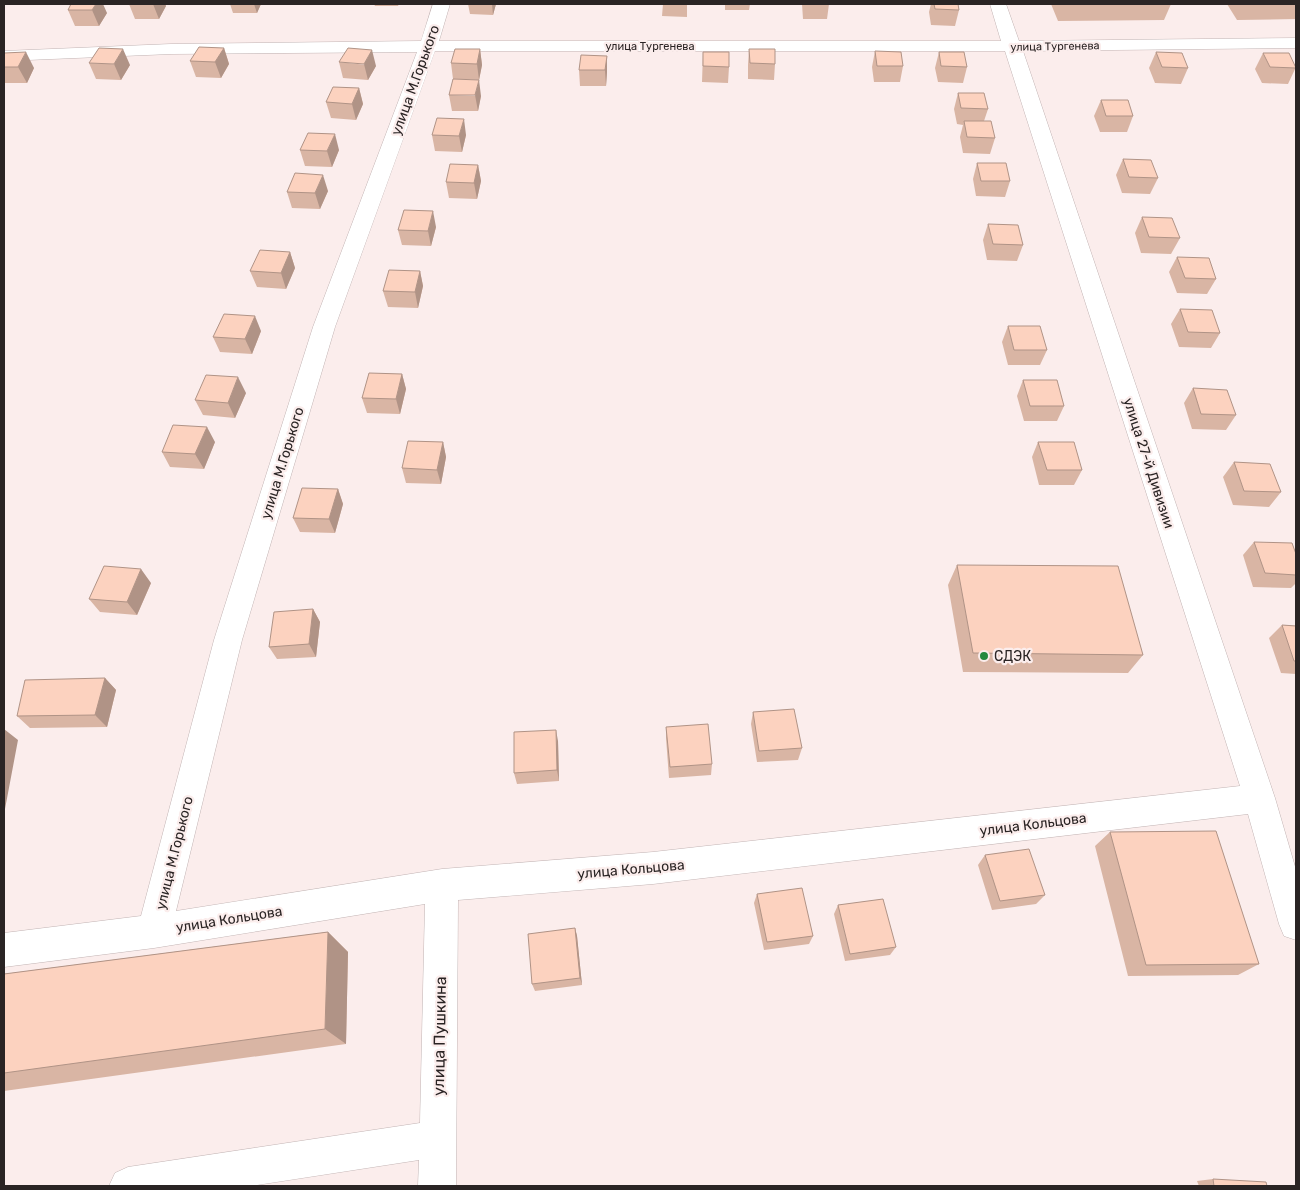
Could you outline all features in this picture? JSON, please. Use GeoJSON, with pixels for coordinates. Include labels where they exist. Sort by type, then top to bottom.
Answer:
{"type":"FeatureCollection","features":[{"type":"Feature","properties":{"kind":"street","name":"улица М.Горького"},"geometry":{"type":"LineString","coordinates":[[154,931],[228,640],[321,336],[428,46],[441,4]]}},
{"type":"Feature","properties":{"kind":"street","name":"улица 27-й Дивизии"},"geometry":{"type":"LineString","coordinates":[[998,4],[1259,798],[1296,924]]}},
{"type":"Feature","properties":{"kind":"street","name":"улица Тургенева"},"geometry":{"type":"LineString","coordinates":[[4,56],[170,49],[428,46],[1012,46],[1296,43]]}},
{"type":"Feature","properties":{"kind":"street","name":"улица Кольцова"},"geometry":{"type":"LineString","coordinates":[[4,950],[154,931],[442,886],[653,868],[1259,798]]}},
{"type":"Feature","properties":{"kind":"street","name":"улица Пушкина"},"geometry":{"type":"LineString","coordinates":[[437,1186],[442,886]]}},
{"type":"Feature","properties":{"kind":"street"},"geometry":{"type":"LineString","coordinates":[[128,1186],[438,1139]]}},
{"type":"Feature","properties":{"kind":"building"},"geometry":{"type":"Polygon","coordinates":[[[71,4],[96,4],[92,10],[68,10],[71,4]]]}},
{"type":"Feature","properties":{"kind":"building"},"geometry":{"type":"Polygon","coordinates":[[[934,4],[958,4],[959,10],[935,9],[934,4]]]}},
{"type":"Feature","properties":{"kind":"building"},"geometry":{"type":"Polygon","coordinates":[[[199,47],[224,48],[215,62],[190,61],[199,47]]]}},
{"type":"Feature","properties":{"kind":"building"},"geometry":{"type":"Polygon","coordinates":[[[99,48],[123,49],[114,64],[89,63],[99,48]]]}},
{"type":"Feature","properties":{"kind":"building"},"geometry":{"type":"Polygon","coordinates":[[[348,48],[372,50],[364,64],[339,62],[348,48]]]}},
{"type":"Feature","properties":{"kind":"building"},"geometry":{"type":"Polygon","coordinates":[[[455,49],[480,49],[477,64],[451,63],[455,49]]]}},
{"type":"Feature","properties":{"kind":"building"},"geometry":{"type":"Polygon","coordinates":[[[749,49],[775,49],[775,64],[750,63],[749,49]]]}},
{"type":"Feature","properties":{"kind":"building"},"geometry":{"type":"Polygon","coordinates":[[[875,51],[901,52],[903,66],[877,66],[875,51]]]}},
{"type":"Feature","properties":{"kind":"building"},"geometry":{"type":"Polygon","coordinates":[[[26,52],[18,67],[4,67],[4,53],[26,52]]]}},
{"type":"Feature","properties":{"kind":"building"},"geometry":{"type":"Polygon","coordinates":[[[703,52],[729,52],[729,67],[703,66],[703,52]]]}},
{"type":"Feature","properties":{"kind":"building"},"geometry":{"type":"Polygon","coordinates":[[[939,52],[964,52],[967,67],[941,66],[939,52]]]}},
{"type":"Feature","properties":{"kind":"building"},"geometry":{"type":"Polygon","coordinates":[[[1156,52],[1182,53],[1188,68],[1162,67],[1156,52]]]}},
{"type":"Feature","properties":{"kind":"building"},"geometry":{"type":"Polygon","coordinates":[[[1263,53],[1289,53],[1296,68],[1270,67],[1263,53]]]}},
{"type":"Feature","properties":{"kind":"building"},"geometry":{"type":"Polygon","coordinates":[[[581,55],[607,56],[605,70],[579,70],[581,55]]]}},
{"type":"Feature","properties":{"kind":"building"},"geometry":{"type":"Polygon","coordinates":[[[453,79],[479,80],[475,95],[449,95],[453,79]]]}},
{"type":"Feature","properties":{"kind":"building"},"geometry":{"type":"Polygon","coordinates":[[[333,87],[359,88],[352,104],[326,102],[333,87]]]}},
{"type":"Feature","properties":{"kind":"building"},"geometry":{"type":"Polygon","coordinates":[[[958,93],[984,93],[988,109],[961,108],[958,93]]]}},
{"type":"Feature","properties":{"kind":"building"},"geometry":{"type":"Polygon","coordinates":[[[1101,100],[1128,100],[1133,116],[1106,116],[1101,100]]]}},
{"type":"Feature","properties":{"kind":"building"},"geometry":{"type":"Polygon","coordinates":[[[437,118],[464,119],[459,136],[432,135],[437,118]]]}},
{"type":"Feature","properties":{"kind":"building"},"geometry":{"type":"Polygon","coordinates":[[[964,121],[991,121],[995,138],[967,137],[964,121]]]}},
{"type":"Feature","properties":{"kind":"building"},"geometry":{"type":"Polygon","coordinates":[[[308,133],[335,134],[327,151],[300,150],[308,133]]]}},
{"type":"Feature","properties":{"kind":"building"},"geometry":{"type":"Polygon","coordinates":[[[1123,159],[1151,160],[1158,178],[1129,177],[1123,159]]]}},
{"type":"Feature","properties":{"kind":"building"},"geometry":{"type":"Polygon","coordinates":[[[977,163],[1006,163],[1010,181],[981,181],[977,163]]]}},
{"type":"Feature","properties":{"kind":"building"},"geometry":{"type":"Polygon","coordinates":[[[450,164],[478,165],[474,183],[446,182],[450,164]]]}},
{"type":"Feature","properties":{"kind":"building"},"geometry":{"type":"Polygon","coordinates":[[[295,173],[323,175],[315,193],[287,192],[295,173]]]}},
{"type":"Feature","properties":{"kind":"building"},"geometry":{"type":"Polygon","coordinates":[[[404,210],[433,211],[428,231],[398,230],[404,210]]]}},
{"type":"Feature","properties":{"kind":"building"},"geometry":{"type":"Polygon","coordinates":[[[1142,217],[1172,218],[1180,238],[1149,237],[1142,217]]]}},
{"type":"Feature","properties":{"kind":"building"},"geometry":{"type":"Polygon","coordinates":[[[988,224],[1018,225],[1023,245],[993,244],[988,224]]]}},
{"type":"Feature","properties":{"kind":"building"},"geometry":{"type":"Polygon","coordinates":[[[260,250],[290,252],[281,273],[250,271],[260,250]]]}},
{"type":"Feature","properties":{"kind":"building"},"geometry":{"type":"Polygon","coordinates":[[[1177,257],[1209,258],[1216,279],[1185,278],[1177,257]]]}},
{"type":"Feature","properties":{"kind":"building"},"geometry":{"type":"Polygon","coordinates":[[[389,270],[420,271],[415,292],[383,291],[389,270]]]}},
{"type":"Feature","properties":{"kind":"building"},"geometry":{"type":"Polygon","coordinates":[[[1180,309],[1212,310],[1220,333],[1188,332],[1180,309]]]}},
{"type":"Feature","properties":{"kind":"building"},"geometry":{"type":"Polygon","coordinates":[[[224,314],[255,316],[245,339],[213,337],[224,314]]]}},
{"type":"Feature","properties":{"kind":"building"},"geometry":{"type":"Polygon","coordinates":[[[1008,326],[1040,326],[1047,350],[1014,350],[1008,326]]]}},
{"type":"Feature","properties":{"kind":"building"},"geometry":{"type":"Polygon","coordinates":[[[369,373],[402,374],[396,399],[362,398],[369,373]]]}},
{"type":"Feature","properties":{"kind":"building"},"geometry":{"type":"Polygon","coordinates":[[[206,375],[238,377],[228,403],[195,400],[206,375]]]}},
{"type":"Feature","properties":{"kind":"building"},"geometry":{"type":"Polygon","coordinates":[[[1023,380],[1057,380],[1064,406],[1030,406],[1023,380]]]}},
{"type":"Feature","properties":{"kind":"building"},"geometry":{"type":"Polygon","coordinates":[[[1193,388],[1227,390],[1236,415],[1201,414],[1193,388]]]}},
{"type":"Feature","properties":{"kind":"building"},"geometry":{"type":"Polygon","coordinates":[[[173,425],[207,427],[195,454],[162,452],[173,425]]]}},
{"type":"Feature","properties":{"kind":"building"},"geometry":{"type":"Polygon","coordinates":[[[408,441],[443,442],[437,470],[402,468],[408,441]]]}},
{"type":"Feature","properties":{"kind":"building"},"geometry":{"type":"Polygon","coordinates":[[[1038,442],[1074,442],[1082,470],[1047,470],[1038,442]]]}},
{"type":"Feature","properties":{"kind":"building"},"geometry":{"type":"Polygon","coordinates":[[[1234,462],[1270,464],[1281,492],[1244,491],[1234,462]]]}},
{"type":"Feature","properties":{"kind":"building"},"geometry":{"type":"Polygon","coordinates":[[[302,488],[338,489],[329,519],[293,518],[302,488]]]}},
{"type":"Feature","properties":{"kind":"building"},"geometry":{"type":"Polygon","coordinates":[[[1254,542],[1292,543],[1296,554],[1296,575],[1265,573],[1254,542]]]}},
{"type":"Feature","properties":{"kind":"building"},"geometry":{"type":"Polygon","coordinates":[[[957,565],[1118,566],[1143,655],[973,653],[957,565]]]}},
{"type":"Feature","properties":{"kind":"building"},"geometry":{"type":"Polygon","coordinates":[[[104,566],[141,569],[127,602],[89,599],[104,566]]]}},
{"type":"Feature","properties":{"kind":"building"},"geometry":{"type":"Polygon","coordinates":[[[313,609],[309,644],[269,647],[274,612],[313,609]]]}},
{"type":"Feature","properties":{"kind":"building"},"geometry":{"type":"Polygon","coordinates":[[[1282,625],[1296,626],[1296,661],[1294,661],[1282,625]]]}},
{"type":"Feature","properties":{"kind":"building"},"geometry":{"type":"Polygon","coordinates":[[[105,678],[95,715],[17,716],[25,680],[105,678]]]}},
{"type":"Feature","properties":{"kind":"building"},"geometry":{"type":"Polygon","coordinates":[[[794,709],[802,748],[759,751],[753,712],[794,709]]]}},
{"type":"Feature","properties":{"kind":"building"},"geometry":{"type":"Polygon","coordinates":[[[708,724],[712,764],[670,767],[666,727],[708,724]]]}},
{"type":"Feature","properties":{"kind":"building"},"geometry":{"type":"Polygon","coordinates":[[[556,730],[557,770],[514,773],[514,732],[556,730]]]}},
{"type":"Feature","properties":{"kind":"building"},"geometry":{"type":"Polygon","coordinates":[[[1216,831],[1259,964],[1146,965],[1110,832],[1216,831]]]}},
{"type":"Feature","properties":{"kind":"building"},"geometry":{"type":"Polygon","coordinates":[[[1029,849],[1045,895],[1000,901],[985,855],[1029,849]]]}},
{"type":"Feature","properties":{"kind":"building"},"geometry":{"type":"Polygon","coordinates":[[[802,888],[813,936],[767,942],[757,894],[802,888]]]}},
{"type":"Feature","properties":{"kind":"building"},"geometry":{"type":"Polygon","coordinates":[[[883,899],[896,947],[850,954],[838,905],[883,899]]]}},
{"type":"Feature","properties":{"kind":"building"},"geometry":{"type":"Polygon","coordinates":[[[575,928],[580,978],[532,984],[528,934],[575,928]]]}},
{"type":"Feature","properties":{"kind":"building"},"geometry":{"type":"Polygon","coordinates":[[[328,932],[325,1029],[4,1073],[4,974],[328,932]]]}},
{"type":"Feature","properties":{"kind":"building"},"geometry":{"type":"Polygon","coordinates":[[[1213,1179],[1266,1182],[1267,1186],[1214,1186],[1213,1179]]]}},
{"type":"Feature","properties":{"kind":"place","name":"СДЭК"},"geometry":{"type":"Point","coordinates":[984,656]}}]}
